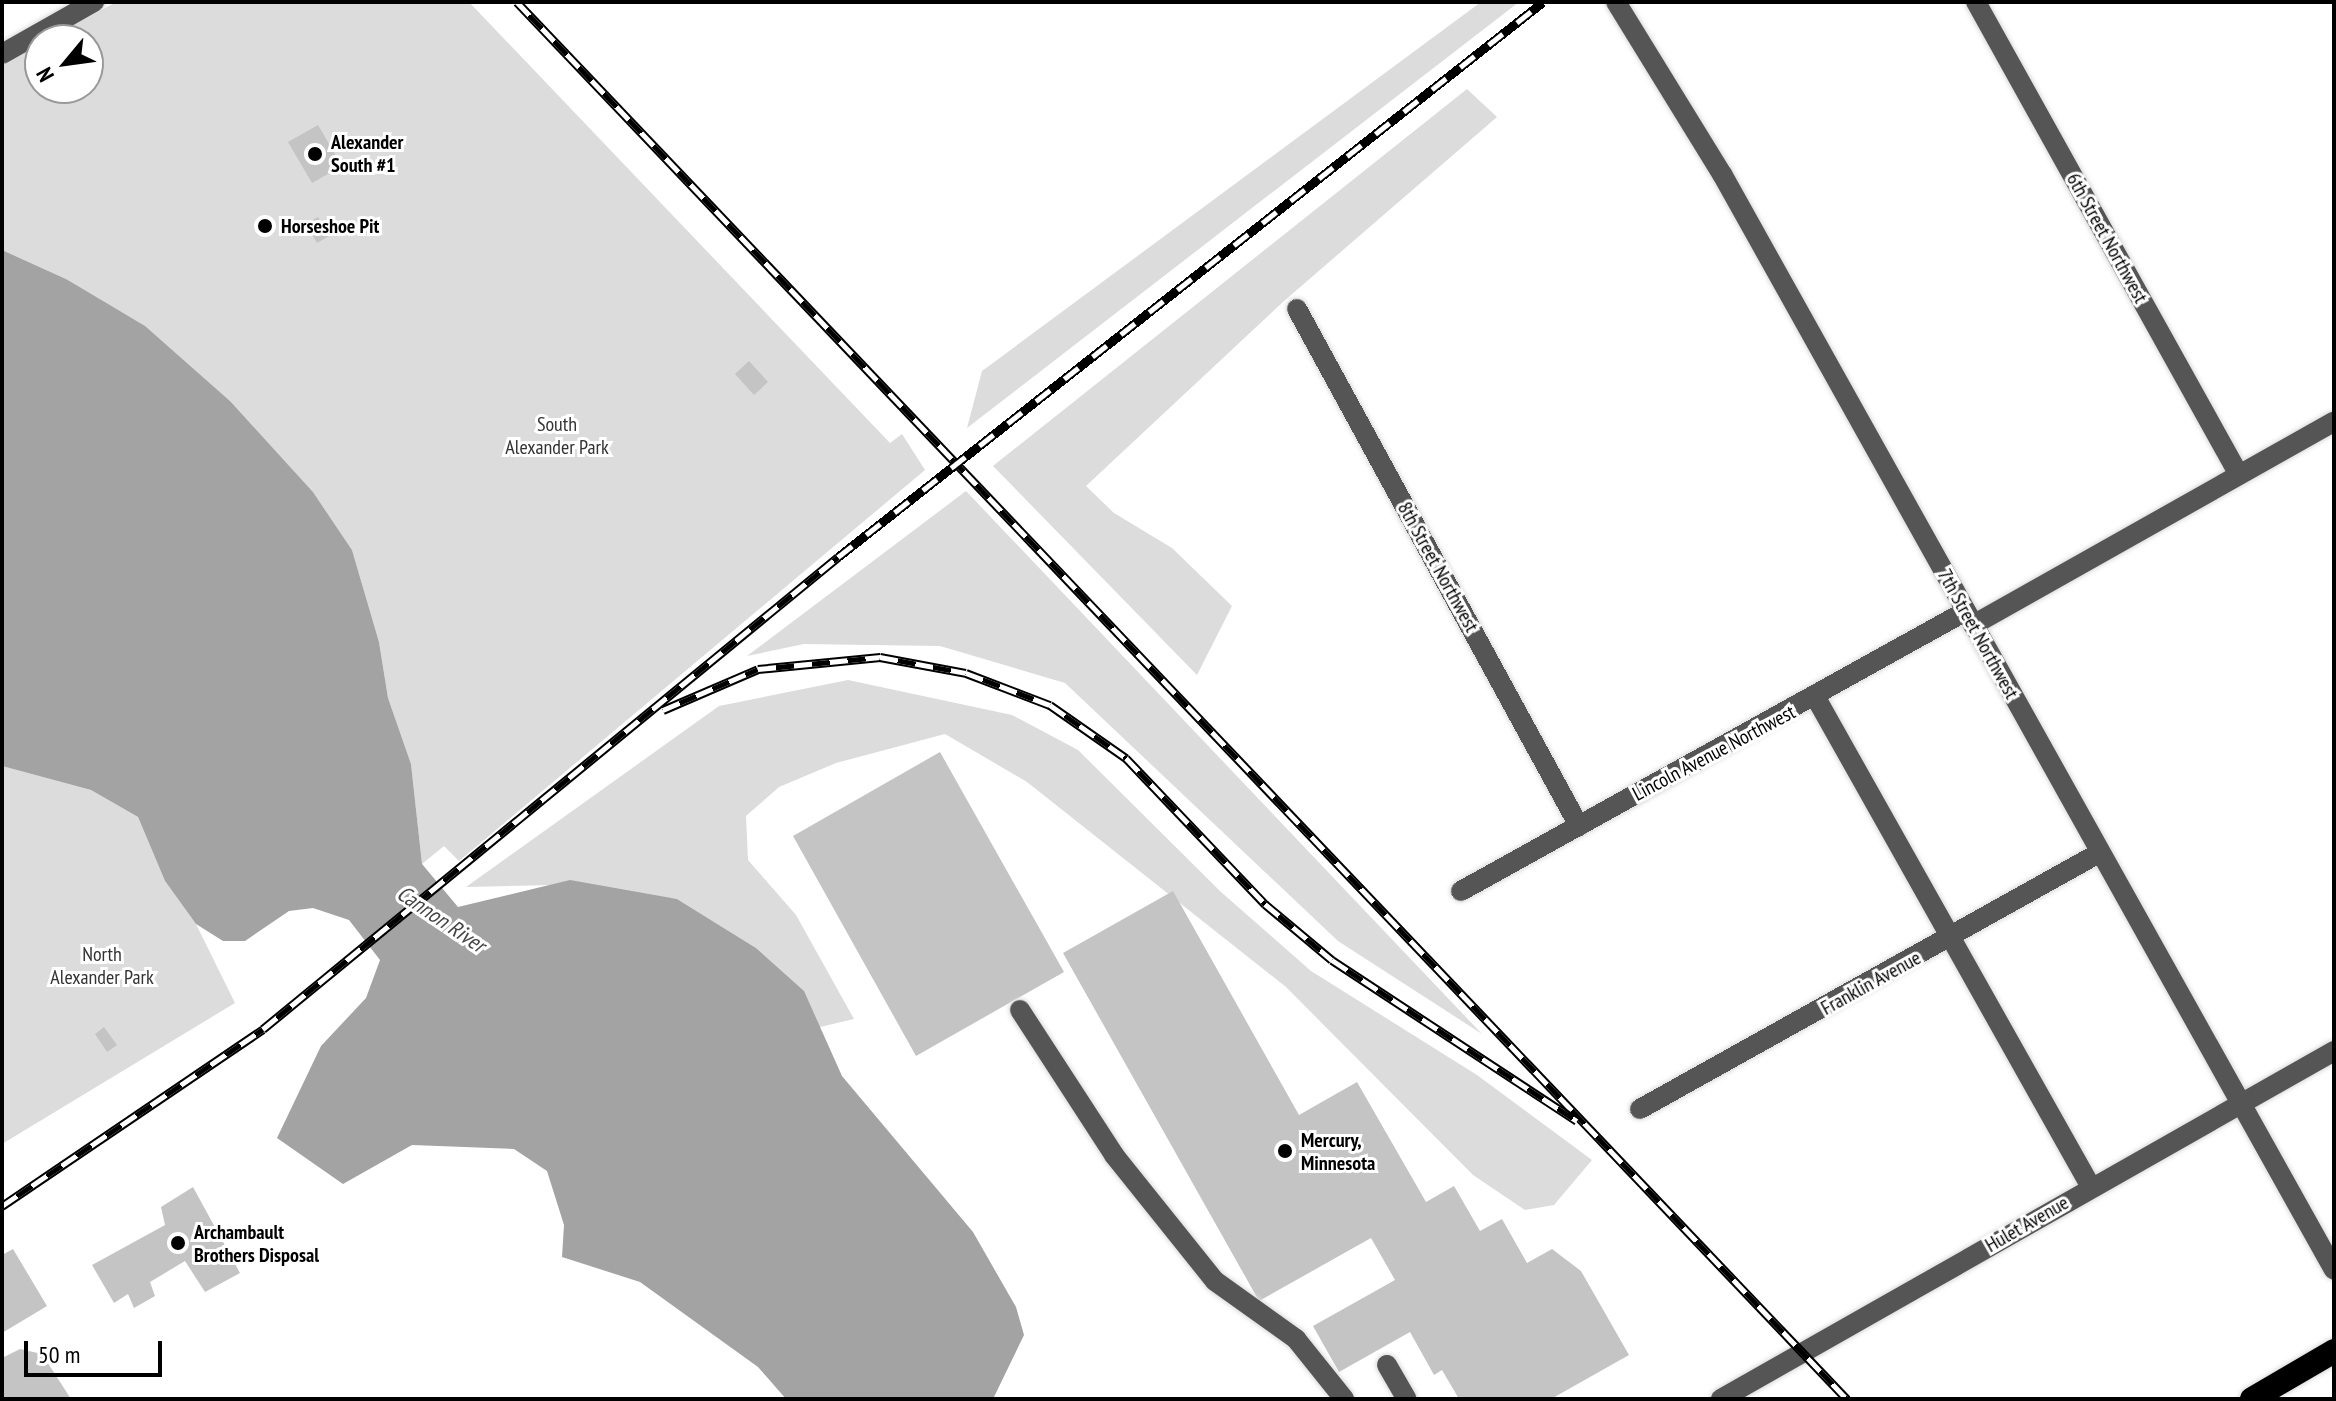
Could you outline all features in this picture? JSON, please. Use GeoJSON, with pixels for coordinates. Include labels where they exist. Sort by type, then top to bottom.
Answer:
{"type":"FeatureCollection","features":[{"type":"Feature","properties":{"kind":"highway"},"geometry":{"type":"LineString","coordinates":[[2252,1399],[2334,1351]]}},
{"type":"Feature","properties":{"kind":"street"},"geometry":{"type":"LineString","coordinates":[[2,54],[94,2]]}},
{"type":"Feature","properties":{"kind":"street","name":"7th Street Northwest"},"geometry":{"type":"LineString","coordinates":[[1616,2],[1714,161],[2334,1270]]}},
{"type":"Feature","properties":{"kind":"street","name":"6th Street Northwest"},"geometry":{"type":"LineString","coordinates":[[1976,2],[2239,475]]}},
{"type":"Feature","properties":{"kind":"street","name":"8th Street Northwest"},"geometry":{"type":"LineString","coordinates":[[1297,309],[1579,826]]}},
{"type":"Feature","properties":{"kind":"street","name":"Lincoln Avenue Northwest"},"geometry":{"type":"LineString","coordinates":[[1461,891],[2334,422]]}},
{"type":"Feature","properties":{"kind":"street"},"geometry":{"type":"LineString","coordinates":[[1816,698],[2091,1187]]}},
{"type":"Feature","properties":{"kind":"street","name":"Franklin Avenue"},"geometry":{"type":"LineString","coordinates":[[1640,1109],[1950,940],[2099,853]]}},
{"type":"Feature","properties":{"kind":"street"},"geometry":{"type":"LineString","coordinates":[[1020,1010],[1114,1155],[1215,1281],[1296,1339],[1344,1399]]}},
{"type":"Feature","properties":{"kind":"street","name":"Hulet Avenue"},"geometry":{"type":"LineString","coordinates":[[1721,1399],[2334,1051]]}},
{"type":"Feature","properties":{"kind":"street"},"geometry":{"type":"LineString","coordinates":[[1387,1365],[1407,1399]]}},
{"type":"Feature","properties":{"kind":"green space","name":"South Alexander Park"},"geometry":{"type":"Polygon","coordinates":[[[116,2],[469,2],[890,443],[902,434],[925,470],[459,861],[444,846],[422,864],[411,764],[388,698],[379,642],[352,550],[313,492],[231,402],[66,279],[2,250],[2,65],[24,53],[24,104],[104,104],[104,24],[76,24],[116,2]]]}},
{"type":"Feature","properties":{"kind":"green space"},"geometry":{"type":"Polygon","coordinates":[[[1481,2],[1519,2],[967,428],[982,371],[1481,2]]]}},
{"type":"Feature","properties":{"kind":"green space"},"geometry":{"type":"Polygon","coordinates":[[[1467,89],[1497,117],[1284,301],[1086,486],[1114,513],[1172,548],[1232,606],[1197,675],[993,466],[1467,89]]]}},
{"type":"Feature","properties":{"kind":"green space"},"geometry":{"type":"Polygon","coordinates":[[[966,491],[1482,1034],[1338,941],[1065,683],[940,646],[804,644],[747,656],[966,491]]]}},
{"type":"Feature","properties":{"kind":"green space"},"geometry":{"type":"Polygon","coordinates":[[[848,680],[1012,715],[1078,750],[1221,892],[1311,971],[1477,1075],[1592,1160],[1554,1205],[1525,1210],[1473,1175],[1286,987],[1027,782],[945,734],[836,763],[779,787],[746,816],[748,860],[796,915],[854,1019],[820,1027],[756,948],[677,899],[551,885],[466,887],[719,706],[848,680]]]}},
{"type":"Feature","properties":{"kind":"green space","name":"North Alexander Park"},"geometry":{"type":"Polygon","coordinates":[[[2,766],[91,790],[138,817],[165,881],[196,924],[235,1003],[2,1144],[2,766]]]}},
{"type":"Feature","properties":{"kind":"water","name":"Cannon River"},"geometry":{"type":"Polygon","coordinates":[[[2,250],[66,279],[145,326],[231,402],[313,492],[352,550],[379,642],[388,698],[411,764],[422,864],[458,907],[570,880],[677,899],[756,948],[804,991],[842,1076],[973,1232],[1016,1307],[1024,1335],[993,1399],[786,1399],[758,1367],[640,1282],[562,1257],[564,1225],[547,1171],[514,1149],[412,1145],[343,1184],[277,1138],[321,1046],[366,998],[380,960],[349,920],[313,908],[289,911],[245,941],[223,941],[196,924],[165,881],[138,817],[91,790],[2,766],[2,250]]]}},
{"type":"Feature","properties":{"kind":"building","name":"Alexander South #1"},"geometry":{"type":"Polygon","coordinates":[[[318,125],[342,166],[312,183],[288,142],[318,125]]]}},
{"type":"Feature","properties":{"kind":"building"},"geometry":{"type":"Polygon","coordinates":[[[318,217],[329,236],[317,243],[306,224],[318,217]]]}},
{"type":"Feature","properties":{"kind":"building"},"geometry":{"type":"Polygon","coordinates":[[[749,361],[768,382],[754,395],[735,374],[749,361]]]}},
{"type":"Feature","properties":{"kind":"building"},"geometry":{"type":"Polygon","coordinates":[[[940,752],[1064,972],[916,1056],[793,836],[940,752]]]}},
{"type":"Feature","properties":{"kind":"building","name":"Mercury, Minnesota"},"geometry":{"type":"Polygon","coordinates":[[[1173,891],[1299,1115],[1357,1082],[1426,1202],[1454,1186],[1480,1231],[1502,1219],[1527,1263],[1552,1249],[1581,1271],[1629,1355],[1551,1399],[1459,1399],[1442,1370],[1434,1375],[1410,1332],[1339,1372],[1313,1326],[1395,1280],[1371,1238],[1259,1301],[1063,953],[1173,891]]]}},
{"type":"Feature","properties":{"kind":"building"},"geometry":{"type":"Polygon","coordinates":[[[104,1027],[117,1045],[107,1052],[95,1034],[104,1027]]]}},
{"type":"Feature","properties":{"kind":"building","name":"Archambault Brothers Disposal"},"geometry":{"type":"Polygon","coordinates":[[[193,1187],[240,1273],[205,1292],[185,1261],[150,1282],[155,1296],[134,1308],[128,1294],[114,1303],[92,1265],[165,1225],[161,1207],[193,1187]]]}},
{"type":"Feature","properties":{"kind":"building"},"geometry":{"type":"Polygon","coordinates":[[[13,1249],[47,1306],[2,1333],[2,1255],[13,1249]]]}},
{"type":"Feature","properties":{"kind":"building"},"geometry":{"type":"Polygon","coordinates":[[[20,1349],[42,1354],[71,1399],[2,1399],[2,1358],[20,1349]]]}},
{"type":"Feature","properties":{"kind":"railway"},"geometry":{"type":"LineString","coordinates":[[517,2],[1847,1399]]}},
{"type":"Feature","properties":{"kind":"railway"},"geometry":{"type":"LineString","coordinates":[[2,1206],[263,1029],[838,557],[1543,2]]}},
{"type":"Feature","properties":{"kind":"railway"},"geometry":{"type":"LineString","coordinates":[[663,710],[758,669],[880,657],[966,673],[1050,705],[1126,758],[1265,904],[1332,960],[1577,1121]]}},
{"type":"Feature","properties":{"kind":"place","name":"Alexander South #1"},"geometry":{"type":"Point","coordinates":[315,154]}},
{"type":"Feature","properties":{"kind":"place","name":"Horseshoe Pit"},"geometry":{"type":"Point","coordinates":[265,226]}},
{"type":"Feature","properties":{"kind":"place","name":"Mercury, Minnesota"},"geometry":{"type":"Point","coordinates":[1285,1151]}},
{"type":"Feature","properties":{"kind":"place","name":"Archambault Brothers Disposal"},"geometry":{"type":"Point","coordinates":[178,1243]}}]}
